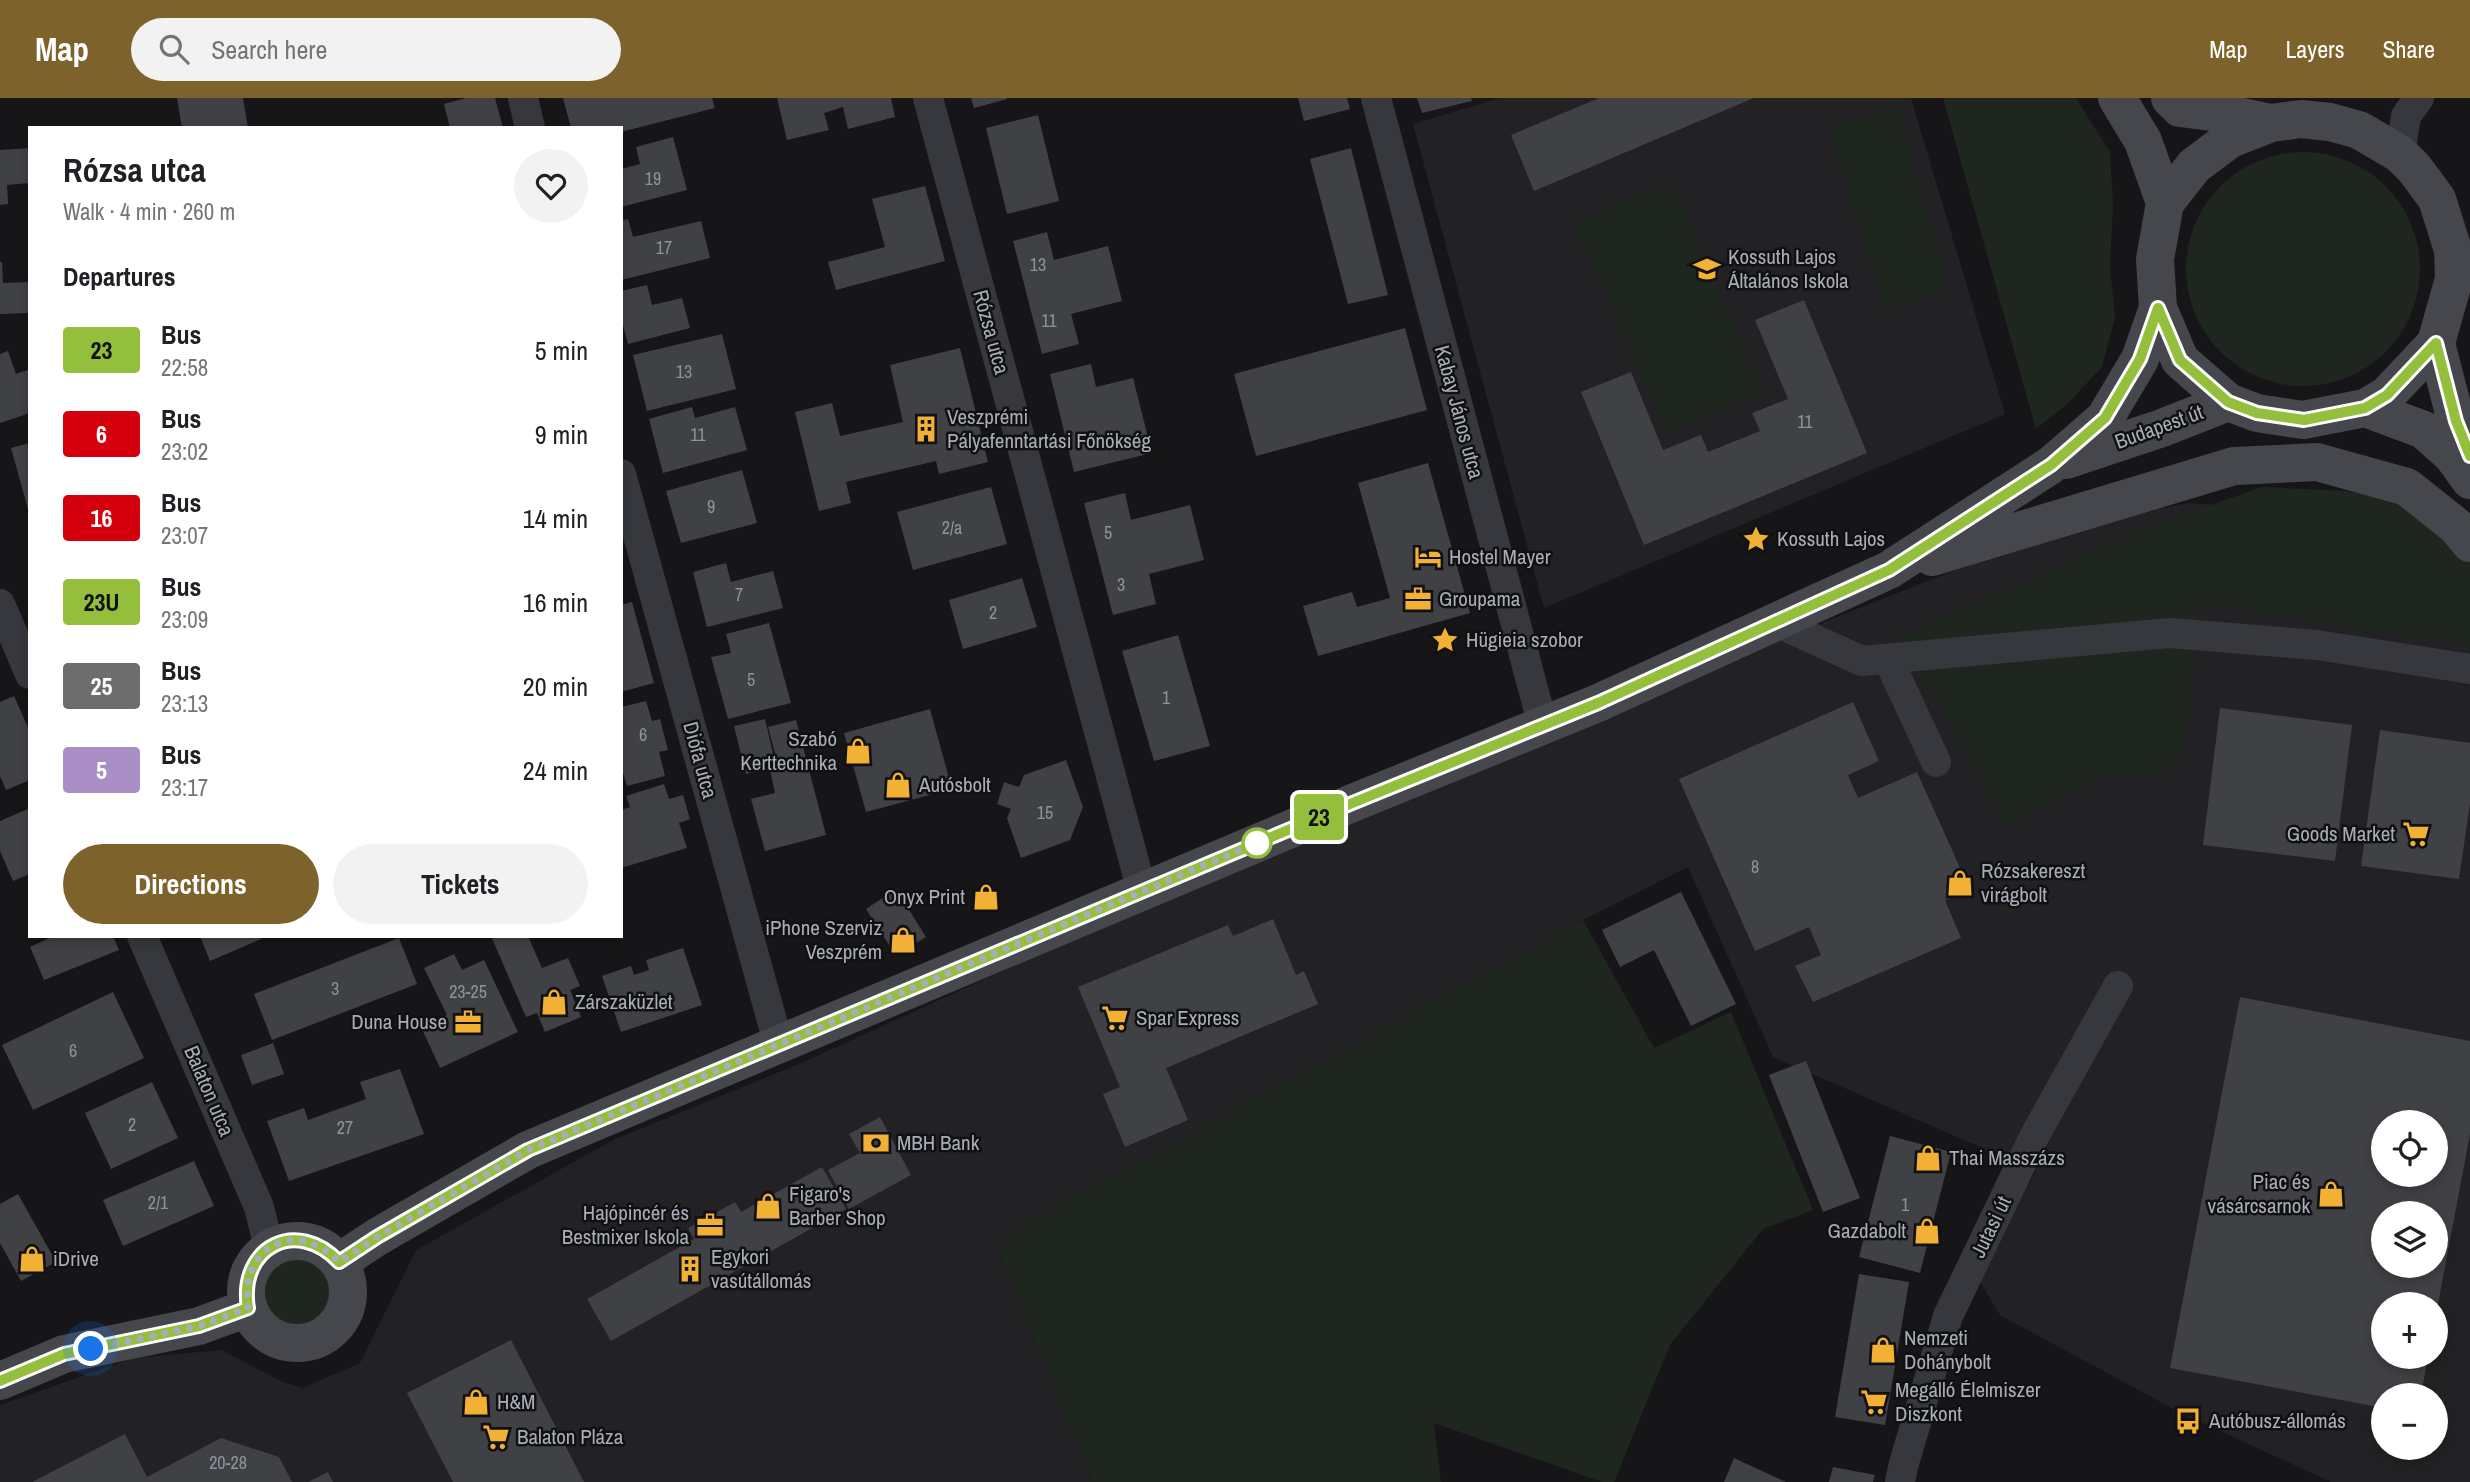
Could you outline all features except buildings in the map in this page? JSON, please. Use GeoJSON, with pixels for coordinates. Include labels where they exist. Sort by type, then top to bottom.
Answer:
{"type":"FeatureCollection","features":[{"type":"Feature","properties":{"kind":"main road"},"geometry":{"type":"LineString","coordinates":[[2117,98],[2143,141],[2165,203]]}},
{"type":"Feature","properties":{"kind":"main road"},"geometry":{"type":"LineString","coordinates":[[2170,98],[2180,108],[2271,123]]}},
{"type":"Feature","properties":{"kind":"main road","name":"Budapest út"},"geometry":{"type":"LineString","coordinates":[[2301,119],[2330,122],[2358,130],[2400,154],[2454,203],[2455,279],[2460,294],[2436,343],[2387,395],[2365,408],[2304,420],[2257,413],[2228,402],[2180,360],[2158,308],[2155,259],[2165,203],[2194,166],[2230,139],[2271,123],[2301,119]]}},
{"type":"Feature","properties":{"kind":"main road","name":"Budapest út"},"geometry":{"type":"LineString","coordinates":[[339,1262],[377,1237],[528,1150],[1142,891],[1543,726],[1889,570],[2051,465],[2105,418],[2140,359],[2158,308]]}},
{"type":"Feature","properties":{"kind":"main road"},"geometry":{"type":"LineString","coordinates":[[2436,343],[2456,421],[2470,456]]}},
{"type":"Feature","properties":{"kind":"main road","name":"Budapest út"},"geometry":{"type":"LineString","coordinates":[[2051,465],[2162,428],[2228,402]]}},
{"type":"Feature","properties":{"kind":"main road"},"geometry":{"type":"LineString","coordinates":[[2365,408],[2424,430],[2452,455],[2470,480]]}},
{"type":"Feature","properties":{"kind":"main road"},"geometry":{"type":"LineString","coordinates":[[1889,570],[2234,466],[2317,463],[2407,487],[2457,527],[2470,543]]}},
{"type":"Feature","properties":{"kind":"main road"},"geometry":{"type":"LineString","coordinates":[[292,1241],[315,1243],[339,1262],[347,1282],[347,1303],[338,1323],[322,1337],[305,1343],[287,1342],[270,1336],[256,1324],[248,1308],[245,1291],[248,1274],[257,1259],[269,1248],[292,1241]]}},
{"type":"Feature","properties":{"kind":"main road"},"geometry":{"type":"LineString","coordinates":[[0,1381],[64,1354],[199,1326],[248,1308]]}},
{"type":"Feature","properties":{"kind":"street"},"geometry":{"type":"LineString","coordinates":[[523,98],[530,126]]}},
{"type":"Feature","properties":{"kind":"street","name":"Rózsa utca"},"geometry":{"type":"LineString","coordinates":[[928,98],[1142,891]]}},
{"type":"Feature","properties":{"kind":"street","name":"Kabay János utca"},"geometry":{"type":"LineString","coordinates":[[1376,98],[1543,726]]}},
{"type":"Feature","properties":{"kind":"street"},"geometry":{"type":"LineString","coordinates":[[2400,154],[2406,116],[2418,98]]}},
{"type":"Feature","properties":{"kind":"street","name":"Diófa utca"},"geometry":{"type":"LineString","coordinates":[[623,481],[779,1046]]}},
{"type":"Feature","properties":{"kind":"street"},"geometry":{"type":"LineString","coordinates":[[0,604],[17,665]]}},
{"type":"Feature","properties":{"kind":"street"},"geometry":{"type":"LineString","coordinates":[[1776,622],[1862,661],[2171,633],[2317,645],[2470,669]]}},
{"type":"Feature","properties":{"kind":"street"},"geometry":{"type":"LineString","coordinates":[[1888,659],[1936,762]]}},
{"type":"Feature","properties":{"kind":"street","name":"Balaton utca"},"geometry":{"type":"LineString","coordinates":[[143,938],[259,1207],[269,1248]]}},
{"type":"Feature","properties":{"kind":"street","name":"Jutasi út"},"geometry":{"type":"LineString","coordinates":[[1900,1482],[1948,1316],[2035,1135],[2118,986]]}},
{"type":"Feature","properties":{"kind":"shaded area","name":"Kossuth Lajos Általános Iskola"},"geometry":{"type":"Polygon","coordinates":[[[1500,98],[1911,98],[2005,414],[1544,608],[1413,124],[1500,98]]]}},
{"type":"Feature","properties":{"kind":"shaded area"},"geometry":{"type":"Polygon","coordinates":[[[1943,98],[2076,98],[2110,152],[2113,205],[2110,266],[2115,317],[2102,367],[2068,403],[2036,429],[1943,98]]]}},
{"type":"Feature","properties":{"kind":"shaded area"},"geometry":{"type":"Polygon","coordinates":[[[1897,108],[1949,291],[1886,308],[1827,127],[1897,108]]]}},
{"type":"Feature","properties":{"kind":"shaded area"},"geometry":{"type":"Polygon","coordinates":[[[2303,152],[2348,161],[2368,172],[2393,195],[2411,224],[2420,269],[2411,314],[2400,334],[2377,359],[2348,377],[2303,386],[2258,377],[2238,366],[2213,343],[2195,314],[2186,269],[2195,224],[2206,204],[2229,179],[2258,161],[2303,152]]]}},
{"type":"Feature","properties":{"kind":"shaded area"},"geometry":{"type":"Polygon","coordinates":[[[1671,182],[1763,392],[1667,434],[1575,224],[1671,182]]]}},
{"type":"Feature","properties":{"kind":"shaded area"},"geometry":{"type":"Polygon","coordinates":[[[2262,487],[2346,491],[2432,507],[2470,548],[2470,645],[2198,603],[2185,750],[2164,778],[2105,777],[2005,827],[1970,756],[1899,637],[2148,527],[2262,487]]]}},
{"type":"Feature","properties":{"kind":"shaded area"},"geometry":{"type":"Polygon","coordinates":[[[2189,503],[2282,510],[2470,572],[2470,1482],[2331,1482],[2177,1411],[2000,1315],[1977,1277],[2036,1171],[1773,1057],[1688,867],[1583,920],[1019,1227],[1000,1255],[1092,1482],[0,1482],[0,1405],[134,1358],[222,1350],[282,1382],[303,1388],[360,1363],[416,1250],[613,1140],[799,1064],[1143,907],[1784,638],[2003,551],[2106,519],[2189,503]]]}},
{"type":"Feature","properties":{"kind":"shaded area"},"geometry":{"type":"Polygon","coordinates":[[[1583,920],[1654,1048],[1731,1012],[1813,1210],[1763,1229],[1670,1345],[1614,1482],[1602,1482],[1434,1423],[1441,1482],[1092,1482],[1000,1255],[1019,1227],[1583,920]]]}},
{"type":"Feature","properties":{"kind":"shaded area"},"geometry":{"type":"Polygon","coordinates":[[[297,1240],[316,1244],[333,1255],[344,1272],[348,1291],[344,1310],[333,1327],[316,1338],[297,1342],[278,1338],[261,1327],[250,1310],[246,1291],[250,1272],[261,1255],[278,1244],[297,1240]]]}},
{"type":"Feature","properties":{"kind":"bus line","name":"23"},"geometry":{"type":"LineString","coordinates":[[0,1381],[64,1354],[199,1326],[248,1308],[245,1291],[248,1274],[257,1259],[269,1248],[300,1240],[315,1243],[339,1262],[377,1237],[528,1150],[779,1046],[971,962],[1598,703],[1889,570],[2051,465],[2105,418],[2140,359],[2158,308],[2180,360],[2228,402],[2257,413],[2304,420],[2365,408],[2387,395],[2436,343],[2456,421],[2470,456]]}},
{"type":"Feature","properties":{"kind":"place","name":"Kossuth Lajos Általános Iskola"},"geometry":{"type":"Point","coordinates":[1707,269]}},
{"type":"Feature","properties":{"kind":"place","name":"Veszprémi Pályafenntartási Főnökség"},"geometry":{"type":"Point","coordinates":[926,429]}},
{"type":"Feature","properties":{"kind":"place","name":"Kossuth Lajos"},"geometry":{"type":"Point","coordinates":[1756,539]}},
{"type":"Feature","properties":{"kind":"place","name":"Hostel Mayer"},"geometry":{"type":"Point","coordinates":[1428,557]}},
{"type":"Feature","properties":{"kind":"place","name":"Groupama"},"geometry":{"type":"Point","coordinates":[1418,599]}},
{"type":"Feature","properties":{"kind":"place","name":"Hügieia szobor"},"geometry":{"type":"Point","coordinates":[1445,640]}},
{"type":"Feature","properties":{"kind":"place","name":"Szabó Kerttechnika"},"geometry":{"type":"Point","coordinates":[858,751]}},
{"type":"Feature","properties":{"kind":"place","name":"Autósbolt"},"geometry":{"type":"Point","coordinates":[898,785]}},
{"type":"Feature","properties":{"kind":"place","name":"Goods Market"},"geometry":{"type":"Point","coordinates":[2416,834]}},
{"type":"Feature","properties":{"kind":"place","name":"Rózsakereszt virágbolt"},"geometry":{"type":"Point","coordinates":[1960,883]}},
{"type":"Feature","properties":{"kind":"place","name":"Onyx Print"},"geometry":{"type":"Point","coordinates":[986,897]}},
{"type":"Feature","properties":{"kind":"place","name":"iPhone Szerviz Veszprém"},"geometry":{"type":"Point","coordinates":[903,940]}},
{"type":"Feature","properties":{"kind":"place","name":"Zárszaküzlet"},"geometry":{"type":"Point","coordinates":[554,1002]}},
{"type":"Feature","properties":{"kind":"place","name":"Spar Express"},"geometry":{"type":"Point","coordinates":[1115,1018]}},
{"type":"Feature","properties":{"kind":"place","name":"Duna House"},"geometry":{"type":"Point","coordinates":[468,1022]}},
{"type":"Feature","properties":{"kind":"place","name":"MBH Bank"},"geometry":{"type":"Point","coordinates":[876,1143]}},
{"type":"Feature","properties":{"kind":"place","name":"Thai Masszázs"},"geometry":{"type":"Point","coordinates":[1928,1158]}},
{"type":"Feature","properties":{"kind":"place","name":"Piac és vásárcsarnok"},"geometry":{"type":"Point","coordinates":[2331,1194]}},
{"type":"Feature","properties":{"kind":"place","name":"Figaro's Barber Shop"},"geometry":{"type":"Point","coordinates":[768,1206]}},
{"type":"Feature","properties":{"kind":"place","name":"Hajópincér és Bestmixer Iskola"},"geometry":{"type":"Point","coordinates":[710,1225]}},
{"type":"Feature","properties":{"kind":"place","name":"Gazdabolt"},"geometry":{"type":"Point","coordinates":[1927,1231]}},
{"type":"Feature","properties":{"kind":"place","name":"iDrive"},"geometry":{"type":"Point","coordinates":[32,1259]}},
{"type":"Feature","properties":{"kind":"place","name":"Egykori vasútállomás"},"geometry":{"type":"Point","coordinates":[690,1269]}},
{"type":"Feature","properties":{"kind":"place","name":"Nemzeti Dohánybolt"},"geometry":{"type":"Point","coordinates":[1883,1350]}},
{"type":"Feature","properties":{"kind":"place","name":"H&M"},"geometry":{"type":"Point","coordinates":[476,1402]}},
{"type":"Feature","properties":{"kind":"place","name":"Megálló Élelmiszer Diszkont"},"geometry":{"type":"Point","coordinates":[1874,1402]}},
{"type":"Feature","properties":{"kind":"place","name":"Autóbusz-állomás"},"geometry":{"type":"Point","coordinates":[2188,1421]}},
{"type":"Feature","properties":{"kind":"place","name":"Balaton Pláza"},"geometry":{"type":"Point","coordinates":[496,1437]}},
{"type":"Feature","properties":{"kind":"route"},"geometry":{"type":"LineString","coordinates":[[91,1349],[199,1326],[248,1308],[245,1291],[248,1274],[257,1259],[269,1248],[300,1240],[315,1243],[339,1262],[377,1237],[528,1150],[1257,843]]}}]}
